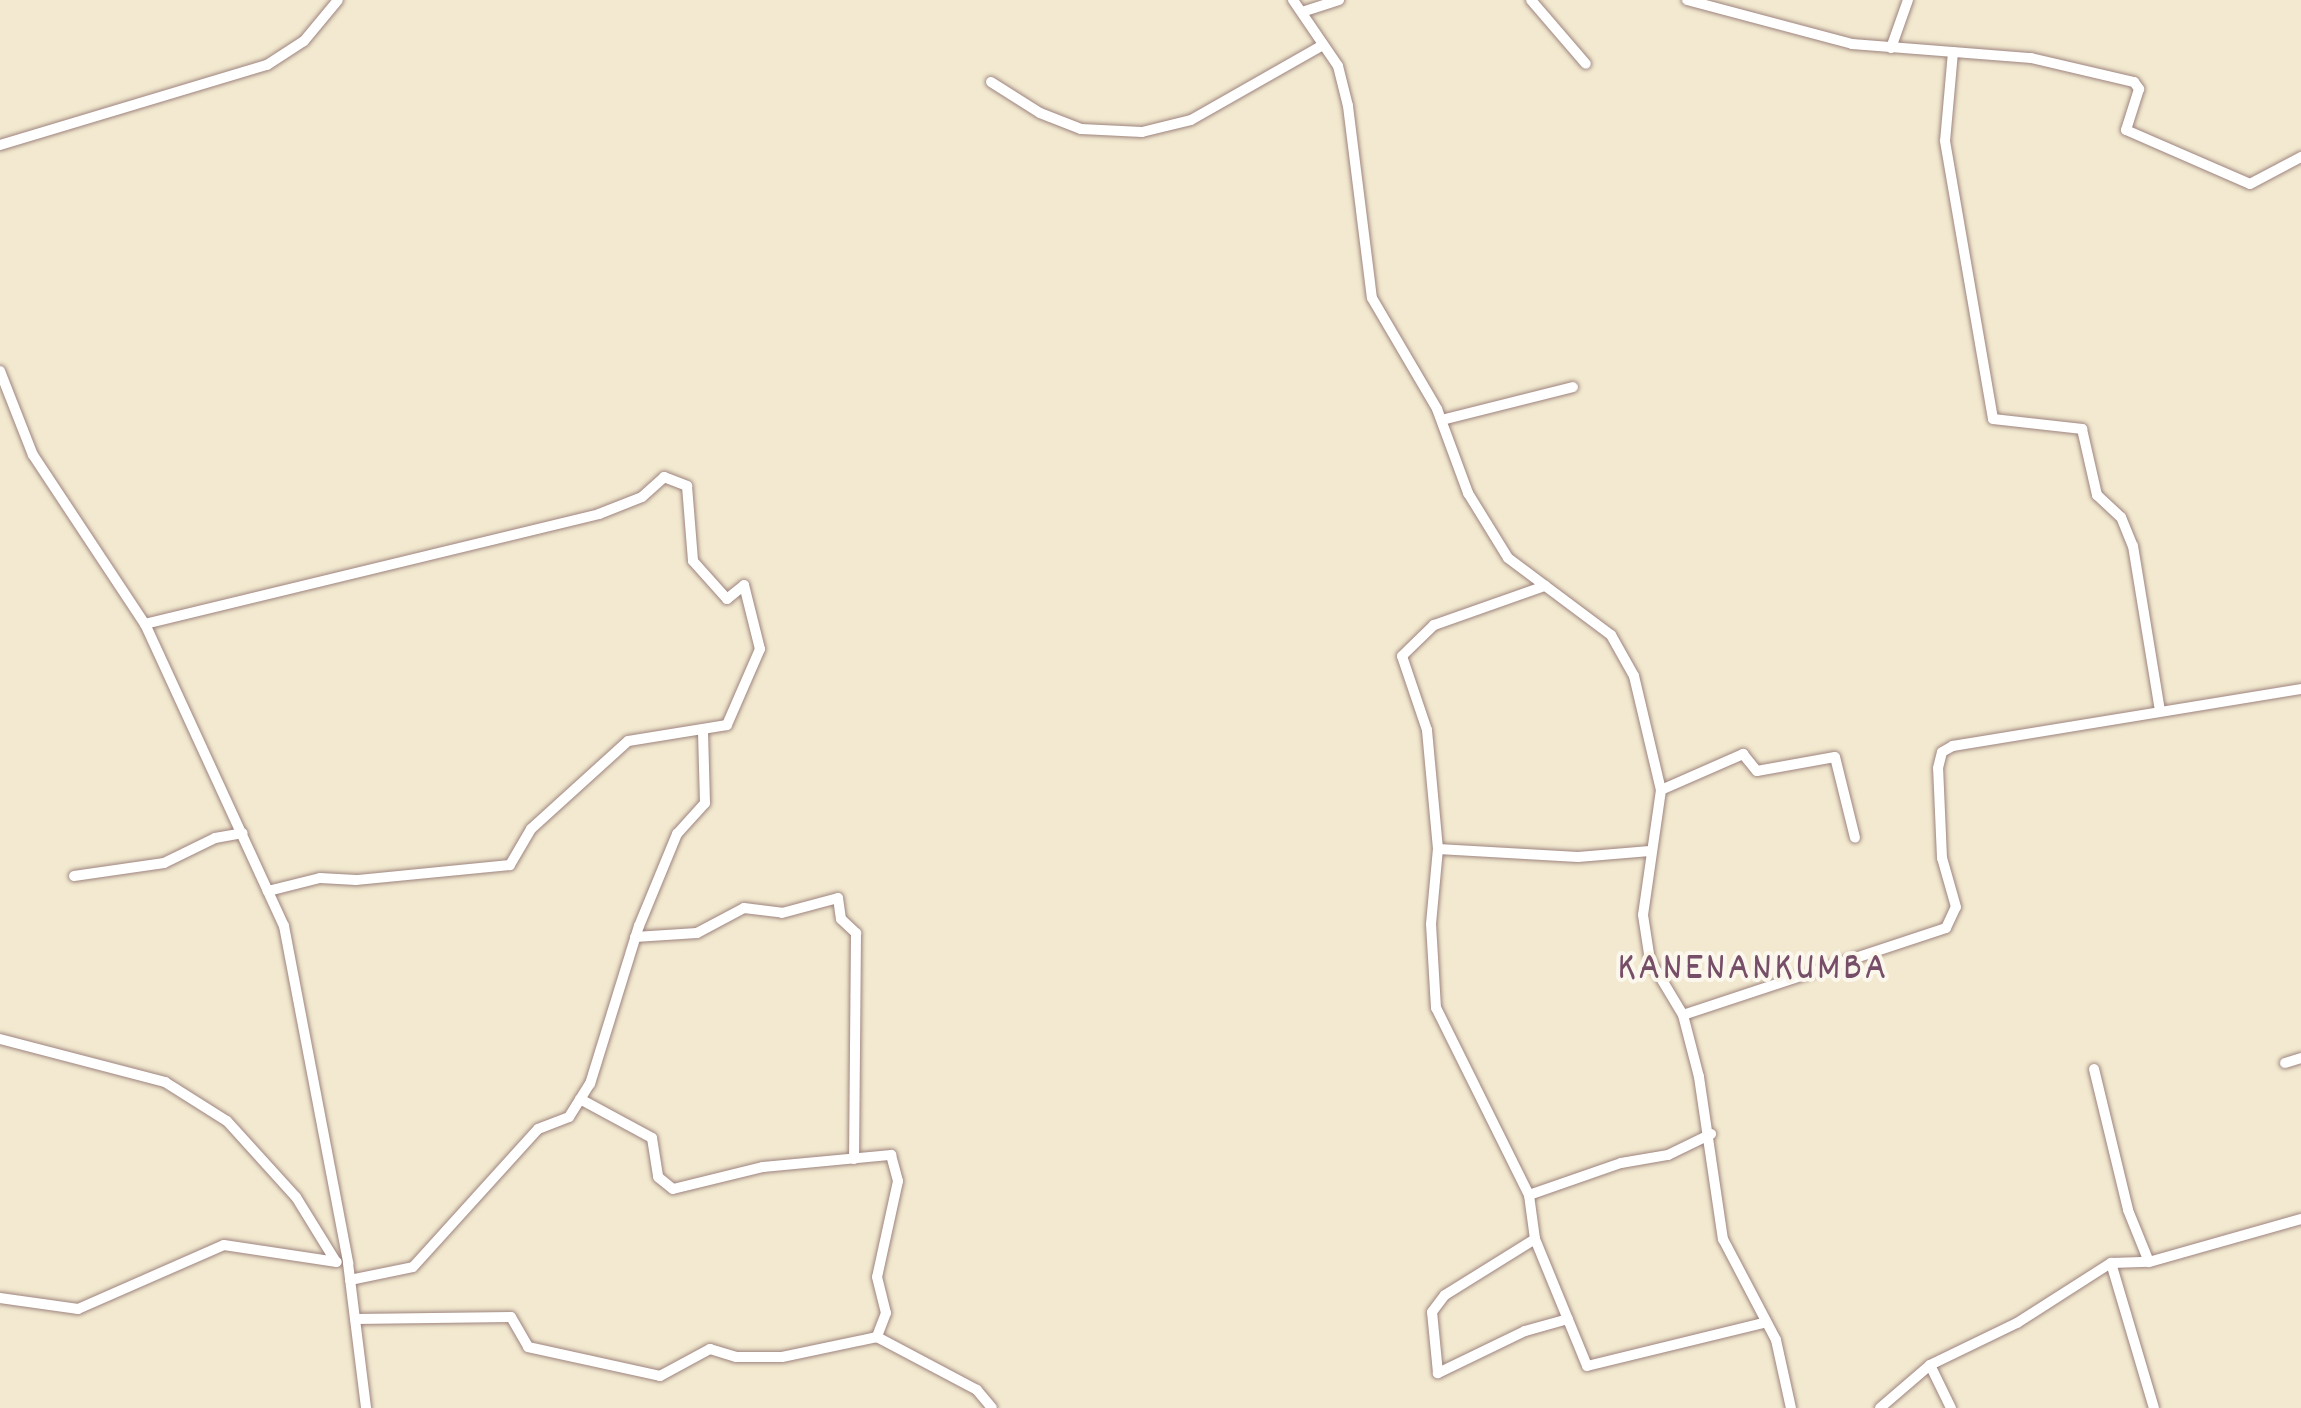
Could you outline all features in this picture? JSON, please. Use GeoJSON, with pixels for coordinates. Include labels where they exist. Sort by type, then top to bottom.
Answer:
{"type":"FeatureCollection","features":[{"type":"Feature","properties":{"kind":"street"},"geometry":{"type":"LineString","coordinates":[[0,145],[268,65],[304,41],[338,0]]}},
{"type":"Feature","properties":{"kind":"street"},"geometry":{"type":"LineString","coordinates":[[1293,0],[1338,66],[1348,106],[1372,298],[1442,420],[1492,539],[1545,586],[1611,634],[1622,651],[1644,708],[1661,790],[1643,915],[1650,960],[1683,1015],[1711,1134],[1722,1239],[1776,1340],[1791,1408]]}},
{"type":"Feature","properties":{"kind":"street"},"geometry":{"type":"LineString","coordinates":[[1302,12],[1339,0]]}},
{"type":"Feature","properties":{"kind":"street"},"geometry":{"type":"LineString","coordinates":[[1530,0],[1586,64]]}},
{"type":"Feature","properties":{"kind":"street"},"geometry":{"type":"LineString","coordinates":[[1686,0],[1835,40],[2031,58],[2134,82],[2139,88],[2126,130],[2250,184],[2301,157]]}},
{"type":"Feature","properties":{"kind":"street"},"geometry":{"type":"LineString","coordinates":[[1891,48],[1908,0]]}},
{"type":"Feature","properties":{"kind":"street"},"geometry":{"type":"LineString","coordinates":[[991,82],[1040,114],[1080,128],[1142,132],[1192,120],[1323,45]]}},
{"type":"Feature","properties":{"kind":"street"},"geometry":{"type":"LineString","coordinates":[[1953,52],[1945,141],[1993,420],[2082,429],[2097,495],[2121,518],[2133,546],[2160,712]]}},
{"type":"Feature","properties":{"kind":"street"},"geometry":{"type":"LineString","coordinates":[[0,371],[33,456],[145,624],[284,926],[342,1263]]}},
{"type":"Feature","properties":{"kind":"street"},"geometry":{"type":"LineString","coordinates":[[1442,420],[1573,386]]}},
{"type":"Feature","properties":{"kind":"street"},"geometry":{"type":"LineString","coordinates":[[145,624],[599,514],[642,497],[664,477],[687,486],[693,562],[728,599],[744,585],[760,649],[727,725],[703,733],[628,741],[531,829],[510,864],[496,870],[320,878],[268,891]]}},
{"type":"Feature","properties":{"kind":"street"},"geometry":{"type":"LineString","coordinates":[[1545,586],[1434,625],[1402,656],[1427,730],[1438,849],[1431,924],[1436,1008],[1529,1195],[1535,1239],[1587,1366],[1764,1323]]}},
{"type":"Feature","properties":{"kind":"street"},"geometry":{"type":"LineString","coordinates":[[1683,1015],[1946,928],[1956,907],[1942,858],[1942,752],[2301,689]]}},
{"type":"Feature","properties":{"kind":"street"},"geometry":{"type":"LineString","coordinates":[[350,1280],[413,1267],[538,1130],[569,1117],[580,1099],[635,937],[677,834],[705,803],[703,733]]}},
{"type":"Feature","properties":{"kind":"street"},"geometry":{"type":"LineString","coordinates":[[1661,790],[1743,754],[1757,771],[1835,757],[1855,838]]}},
{"type":"Feature","properties":{"kind":"street"},"geometry":{"type":"LineString","coordinates":[[74,876],[164,864],[215,838],[243,833]]}},
{"type":"Feature","properties":{"kind":"street"},"geometry":{"type":"LineString","coordinates":[[1438,849],[1578,858],[1650,851]]}},
{"type":"Feature","properties":{"kind":"street"},"geometry":{"type":"LineString","coordinates":[[635,937],[697,933],[744,908],[782,912],[838,898],[841,919],[856,933],[854,1159]]}},
{"type":"Feature","properties":{"kind":"street"},"geometry":{"type":"LineString","coordinates":[[0,1038],[165,1082],[227,1121],[296,1197],[342,1263],[350,1280],[366,1408]]}},
{"type":"Feature","properties":{"kind":"street"},"geometry":{"type":"LineString","coordinates":[[2285,1063],[2301,1058]]}},
{"type":"Feature","properties":{"kind":"street"},"geometry":{"type":"LineString","coordinates":[[2094,1069],[2128,1210],[2150,1262]]}},
{"type":"Feature","properties":{"kind":"street"},"geometry":{"type":"LineString","coordinates":[[580,1099],[652,1138],[658,1177],[673,1189],[763,1167],[891,1156],[898,1181],[877,1277],[886,1313],[877,1337]]}},
{"type":"Feature","properties":{"kind":"street"},"geometry":{"type":"LineString","coordinates":[[1529,1195],[1621,1163],[1668,1155],[1711,1134]]}},
{"type":"Feature","properties":{"kind":"street"},"geometry":{"type":"LineString","coordinates":[[1880,1408],[1930,1365],[2017,1323],[2112,1263],[2150,1262],[2301,1220]]}},
{"type":"Feature","properties":{"kind":"street"},"geometry":{"type":"LineString","coordinates":[[1535,1239],[1445,1295],[1432,1312],[1438,1374],[1525,1331],[1568,1318]]}},
{"type":"Feature","properties":{"kind":"street"},"geometry":{"type":"LineString","coordinates":[[0,1298],[78,1309],[224,1245],[342,1263]]}},
{"type":"Feature","properties":{"kind":"street"},"geometry":{"type":"LineString","coordinates":[[2112,1263],[2154,1408]]}},
{"type":"Feature","properties":{"kind":"street"},"geometry":{"type":"LineString","coordinates":[[355,1320],[511,1317],[528,1346],[660,1376],[710,1349],[736,1358],[782,1356],[877,1337],[977,1390],[992,1408]]}},
{"type":"Feature","properties":{"kind":"street"},"geometry":{"type":"LineString","coordinates":[[1930,1365],[1951,1408]]}},
{"type":"Feature","properties":{"kind":"district","name":"KANENANKUMBA"},"geometry":{"type":"Point","coordinates":[1753,971]}}]}
